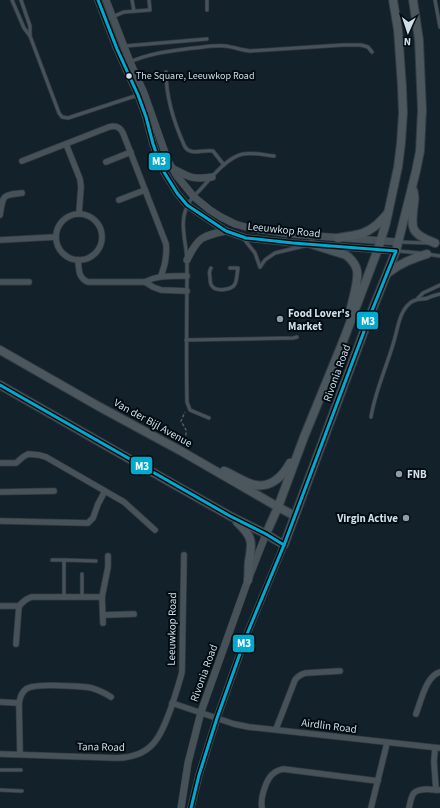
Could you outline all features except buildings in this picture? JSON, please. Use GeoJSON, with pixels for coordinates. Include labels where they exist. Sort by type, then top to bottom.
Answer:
{"type":"FeatureCollection","features":[{"type":"Feature","properties":{"kind":"main road","name":"Rivonia Road"},"geometry":{"type":"LineString","coordinates":[[266,534],[342,344],[379,245],[389,210],[398,167],[403,113],[398,30],[393,0]]}},
{"type":"Feature","properties":{"kind":"main road","name":"Rivonia Road"},"geometry":{"type":"LineString","coordinates":[[284,545],[396,251],[416,171],[420,151],[422,110],[419,40],[413,0]]}},
{"type":"Feature","properties":{"kind":"main road"},"geometry":{"type":"LineString","coordinates":[[412,187],[415,197],[412,220],[414,230],[419,236],[437,242]]}},
{"type":"Feature","properties":{"kind":"main road"},"geometry":{"type":"LineString","coordinates":[[338,238],[368,231],[381,220],[389,210]]}},
{"type":"Feature","properties":{"kind":"main road"},"geometry":{"type":"LineString","coordinates":[[311,244],[346,255],[350,258],[357,270],[357,281],[342,344]]}},
{"type":"Feature","properties":{"kind":"main road"},"geometry":{"type":"LineString","coordinates":[[387,274],[403,262],[427,254]]}},
{"type":"Feature","properties":{"kind":"main road","name":"Van der Bijl Avenue"},"geometry":{"type":"LineString","coordinates":[[0,350],[295,516]]}},
{"type":"Feature","properties":{"kind":"main road"},"geometry":{"type":"LineString","coordinates":[[0,385],[230,516],[284,545]]}},
{"type":"Feature","properties":{"kind":"main road"},"geometry":{"type":"LineString","coordinates":[[178,449],[250,483],[262,485],[273,482],[283,474],[304,437]]}},
{"type":"Feature","properties":{"kind":"main road"},"geometry":{"type":"LineString","coordinates":[[230,516],[243,528],[250,538],[252,547],[248,580]]}},
{"type":"Feature","properties":{"kind":"street","name":"Leeuwkop Road"},"geometry":{"type":"LineString","coordinates":[[98,0],[105,20],[121,47]]}},
{"type":"Feature","properties":{"kind":"street","name":"Leeuwkop Road"},"geometry":{"type":"LineString","coordinates":[[106,0],[113,17],[127,64],[172,168],[194,197],[221,217],[235,224],[249,228],[290,234],[338,238],[379,245],[396,251]]}},
{"type":"Feature","properties":{"kind":"street","name":"Leeuwkop Road"},"geometry":{"type":"LineString","coordinates":[[141,94],[153,144],[162,167],[177,193],[188,205],[226,231],[242,237],[258,240],[311,244],[379,245],[398,242]]}},
{"type":"Feature","properties":{"kind":"street"},"geometry":{"type":"LineString","coordinates":[[22,161],[113,126],[120,128],[131,152],[166,244],[165,263],[161,276]]}},
{"type":"Feature","properties":{"kind":"street"},"geometry":{"type":"LineString","coordinates":[[66,144],[80,179],[81,187],[79,213]]}},
{"type":"Feature","properties":{"kind":"street"},"geometry":{"type":"LineString","coordinates":[[106,162],[131,152]]}},
{"type":"Feature","properties":{"kind":"street"},"geometry":{"type":"LineString","coordinates":[[172,168],[186,176],[193,178],[212,177]]}},
{"type":"Feature","properties":{"kind":"street"},"geometry":{"type":"LineString","coordinates":[[119,200],[145,190]]}},
{"type":"Feature","properties":{"kind":"street"},"geometry":{"type":"LineString","coordinates":[[0,215],[4,197],[6,195],[22,193]]}},
{"type":"Feature","properties":{"kind":"street"},"geometry":{"type":"LineString","coordinates":[[79,213],[87,214],[93,218],[102,230],[103,237],[98,251],[92,256],[78,260],[65,255],[60,250],[56,237],[56,231],[62,220],[73,214],[79,213]]}},
{"type":"Feature","properties":{"kind":"street"},"geometry":{"type":"LineString","coordinates":[[187,260],[193,247],[202,238],[210,234],[226,231]]}},
{"type":"Feature","properties":{"kind":"street"},"geometry":{"type":"LineString","coordinates":[[0,240],[56,237]]}},
{"type":"Feature","properties":{"kind":"street"},"geometry":{"type":"LineString","coordinates":[[78,260],[80,275],[88,282],[144,282],[161,276],[187,276]]}},
{"type":"Feature","properties":{"kind":"street"},"geometry":{"type":"LineString","coordinates":[[0,282],[29,282]]}},
{"type":"Feature","properties":{"kind":"street"},"geometry":{"type":"LineString","coordinates":[[144,282],[161,290],[187,291]]}},
{"type":"Feature","properties":{"kind":"street"},"geometry":{"type":"LineString","coordinates":[[0,463],[16,463],[28,454],[46,457],[124,502],[155,530]]}},
{"type":"Feature","properties":{"kind":"street"},"geometry":{"type":"LineString","coordinates":[[0,492],[54,491]]}},
{"type":"Feature","properties":{"kind":"street"},"geometry":{"type":"LineString","coordinates":[[0,521],[88,523],[93,518],[105,491]]}},
{"type":"Feature","properties":{"kind":"street","name":"Rivonia Road"},"geometry":{"type":"LineString","coordinates":[[201,712],[266,534]]}},
{"type":"Feature","properties":{"kind":"street","name":"Rivonia Road"},"geometry":{"type":"LineString","coordinates":[[217,718],[247,634],[284,545]]}},
{"type":"Feature","properties":{"kind":"street","name":"Leeuwkop Road"},"geometry":{"type":"LineString","coordinates":[[172,703],[179,685],[182,667],[184,555]]}},
{"type":"Feature","properties":{"kind":"street"},"geometry":{"type":"LineString","coordinates":[[103,623],[102,597],[108,566],[108,556]]}},
{"type":"Feature","properties":{"kind":"street"},"geometry":{"type":"LineString","coordinates":[[16,644],[19,606],[24,600],[32,597],[102,597]]}},
{"type":"Feature","properties":{"kind":"street"},"geometry":{"type":"LineString","coordinates":[[0,606],[19,606]]}},
{"type":"Feature","properties":{"kind":"street"},"geometry":{"type":"LineString","coordinates":[[102,615],[134,614]]}},
{"type":"Feature","properties":{"kind":"street"},"geometry":{"type":"LineString","coordinates":[[276,729],[295,680],[298,676],[306,672],[340,671]]}},
{"type":"Feature","properties":{"kind":"street"},"geometry":{"type":"LineString","coordinates":[[416,714],[430,680],[436,673],[440,672]]}},
{"type":"Feature","properties":{"kind":"street"},"geometry":{"type":"LineString","coordinates":[[20,754],[20,702],[24,690],[38,686],[86,687],[94,688],[111,698]]}},
{"type":"Feature","properties":{"kind":"street"},"geometry":{"type":"LineString","coordinates":[[0,702],[20,702]]}},
{"type":"Feature","properties":{"kind":"street"},"geometry":{"type":"LineString","coordinates":[[172,703],[217,718],[199,775],[191,808]]}},
{"type":"Feature","properties":{"kind":"street","name":"Tana Road"},"geometry":{"type":"LineString","coordinates":[[0,754],[117,758],[136,756],[151,746],[159,735],[172,703]]}},
{"type":"Feature","properties":{"kind":"street"},"geometry":{"type":"LineString","coordinates":[[181,808],[188,763],[201,712]]}},
{"type":"Feature","properties":{"kind":"street","name":"Airdlin Road"},"geometry":{"type":"LineString","coordinates":[[217,718],[249,727],[437,748]]}},
{"type":"Feature","properties":{"kind":"street"},"geometry":{"type":"LineString","coordinates":[[371,808],[387,743]]}},
{"type":"Feature","properties":{"kind":"street"},"geometry":{"type":"LineString","coordinates":[[409,808],[413,795],[416,791],[438,790],[434,762],[437,748]]}},
{"type":"Feature","properties":{"kind":"street"},"geometry":{"type":"LineString","coordinates":[[262,808],[261,800],[268,779],[274,772],[283,769],[378,781]]}},
{"type":"Feature","properties":{"kind":"lane"},"geometry":{"type":"LineString","coordinates":[[12,0],[24,28],[30,36],[59,113],[62,117],[68,118],[141,94]]}},
{"type":"Feature","properties":{"kind":"lane"},"geometry":{"type":"LineString","coordinates":[[21,0],[30,26],[30,36]]}},
{"type":"Feature","properties":{"kind":"lane"},"geometry":{"type":"LineString","coordinates":[[132,0],[134,11]]}},
{"type":"Feature","properties":{"kind":"lane"},"geometry":{"type":"LineString","coordinates":[[105,20],[124,12],[150,10],[149,0]]}},
{"type":"Feature","properties":{"kind":"lane"},"geometry":{"type":"LineString","coordinates":[[207,0],[207,10]]}},
{"type":"Feature","properties":{"kind":"lane"},"geometry":{"type":"LineString","coordinates":[[435,0],[440,27]]}},
{"type":"Feature","properties":{"kind":"lane"},"geometry":{"type":"LineString","coordinates":[[121,47],[207,38]]}},
{"type":"Feature","properties":{"kind":"lane"},"geometry":{"type":"LineString","coordinates":[[127,64],[148,55],[166,51],[216,46],[225,46],[250,51],[322,45],[356,45],[368,47],[372,52]]}},
{"type":"Feature","properties":{"kind":"lane"},"geometry":{"type":"LineString","coordinates":[[166,72],[172,115],[184,147],[193,152],[206,150],[213,152],[224,165]]}},
{"type":"Feature","properties":{"kind":"lane"},"geometry":{"type":"LineString","coordinates":[[209,418],[190,410],[187,406],[187,260],[184,220],[188,205],[194,197],[224,165],[233,158],[251,153],[274,156]]}},
{"type":"Feature","properties":{"kind":"lane"},"geometry":{"type":"LineString","coordinates":[[242,237],[255,253],[260,267],[265,260],[275,253],[311,244]]}},
{"type":"Feature","properties":{"kind":"lane"},"geometry":{"type":"LineString","coordinates":[[398,242],[424,244],[437,242]]}},
{"type":"Feature","properties":{"kind":"lane"},"geometry":{"type":"LineString","coordinates":[[396,251],[440,256]]}},
{"type":"Feature","properties":{"kind":"lane"},"geometry":{"type":"LineString","coordinates":[[211,268],[209,270],[210,285],[213,288],[221,289],[232,288],[235,285],[238,268],[230,268]]}},
{"type":"Feature","properties":{"kind":"lane"},"geometry":{"type":"LineString","coordinates":[[371,417],[405,308],[409,303],[423,293],[440,285]]}},
{"type":"Feature","properties":{"kind":"lane"},"geometry":{"type":"LineString","coordinates":[[418,298],[428,298],[440,294]]}},
{"type":"Feature","properties":{"kind":"lane"},"geometry":{"type":"LineString","coordinates":[[186,340],[297,337]]}},
{"type":"Feature","properties":{"kind":"lane"},"geometry":{"type":"LineString","coordinates":[[52,560],[96,561]]}},
{"type":"Feature","properties":{"kind":"lane"},"geometry":{"type":"LineString","coordinates":[[64,560],[64,597]]}},
{"type":"Feature","properties":{"kind":"lane"},"geometry":{"type":"LineString","coordinates":[[82,574],[82,597]]}},
{"type":"Feature","properties":{"kind":"lane"},"geometry":{"type":"LineString","coordinates":[[0,770],[21,770]]}},
{"type":"Feature","properties":{"kind":"lane"},"geometry":{"type":"LineString","coordinates":[[0,790],[22,791]]}},
{"type":"Feature","properties":{"kind":"path"},"geometry":{"type":"LineString","coordinates":[[178,449],[186,437],[186,430],[181,421],[187,406]]}},
{"type":"Feature","properties":{"kind":"transit line","name":"M3"},"geometry":{"type":"LineString","coordinates":[[98,0],[117,49],[138,95],[159,161],[177,193],[187,205],[226,231],[246,238],[396,251],[369,318],[284,545],[247,634],[217,718],[199,775],[191,808]]}},
{"type":"Feature","properties":{"kind":"transit line","name":"M3"},"geometry":{"type":"LineString","coordinates":[[0,385],[230,516],[284,545]]}},
{"type":"Feature","properties":{"kind":"place","name":"The Square, Leeuwkop Road"},"geometry":{"type":"Point","coordinates":[129,76]}},
{"type":"Feature","properties":{"kind":"place","name":"Food Lover's Market"},"geometry":{"type":"Point","coordinates":[280,319]}},
{"type":"Feature","properties":{"kind":"place","name":"FNB"},"geometry":{"type":"Point","coordinates":[399,474]}},
{"type":"Feature","properties":{"kind":"place","name":"Virgin Active"},"geometry":{"type":"Point","coordinates":[406,518]}}]}
